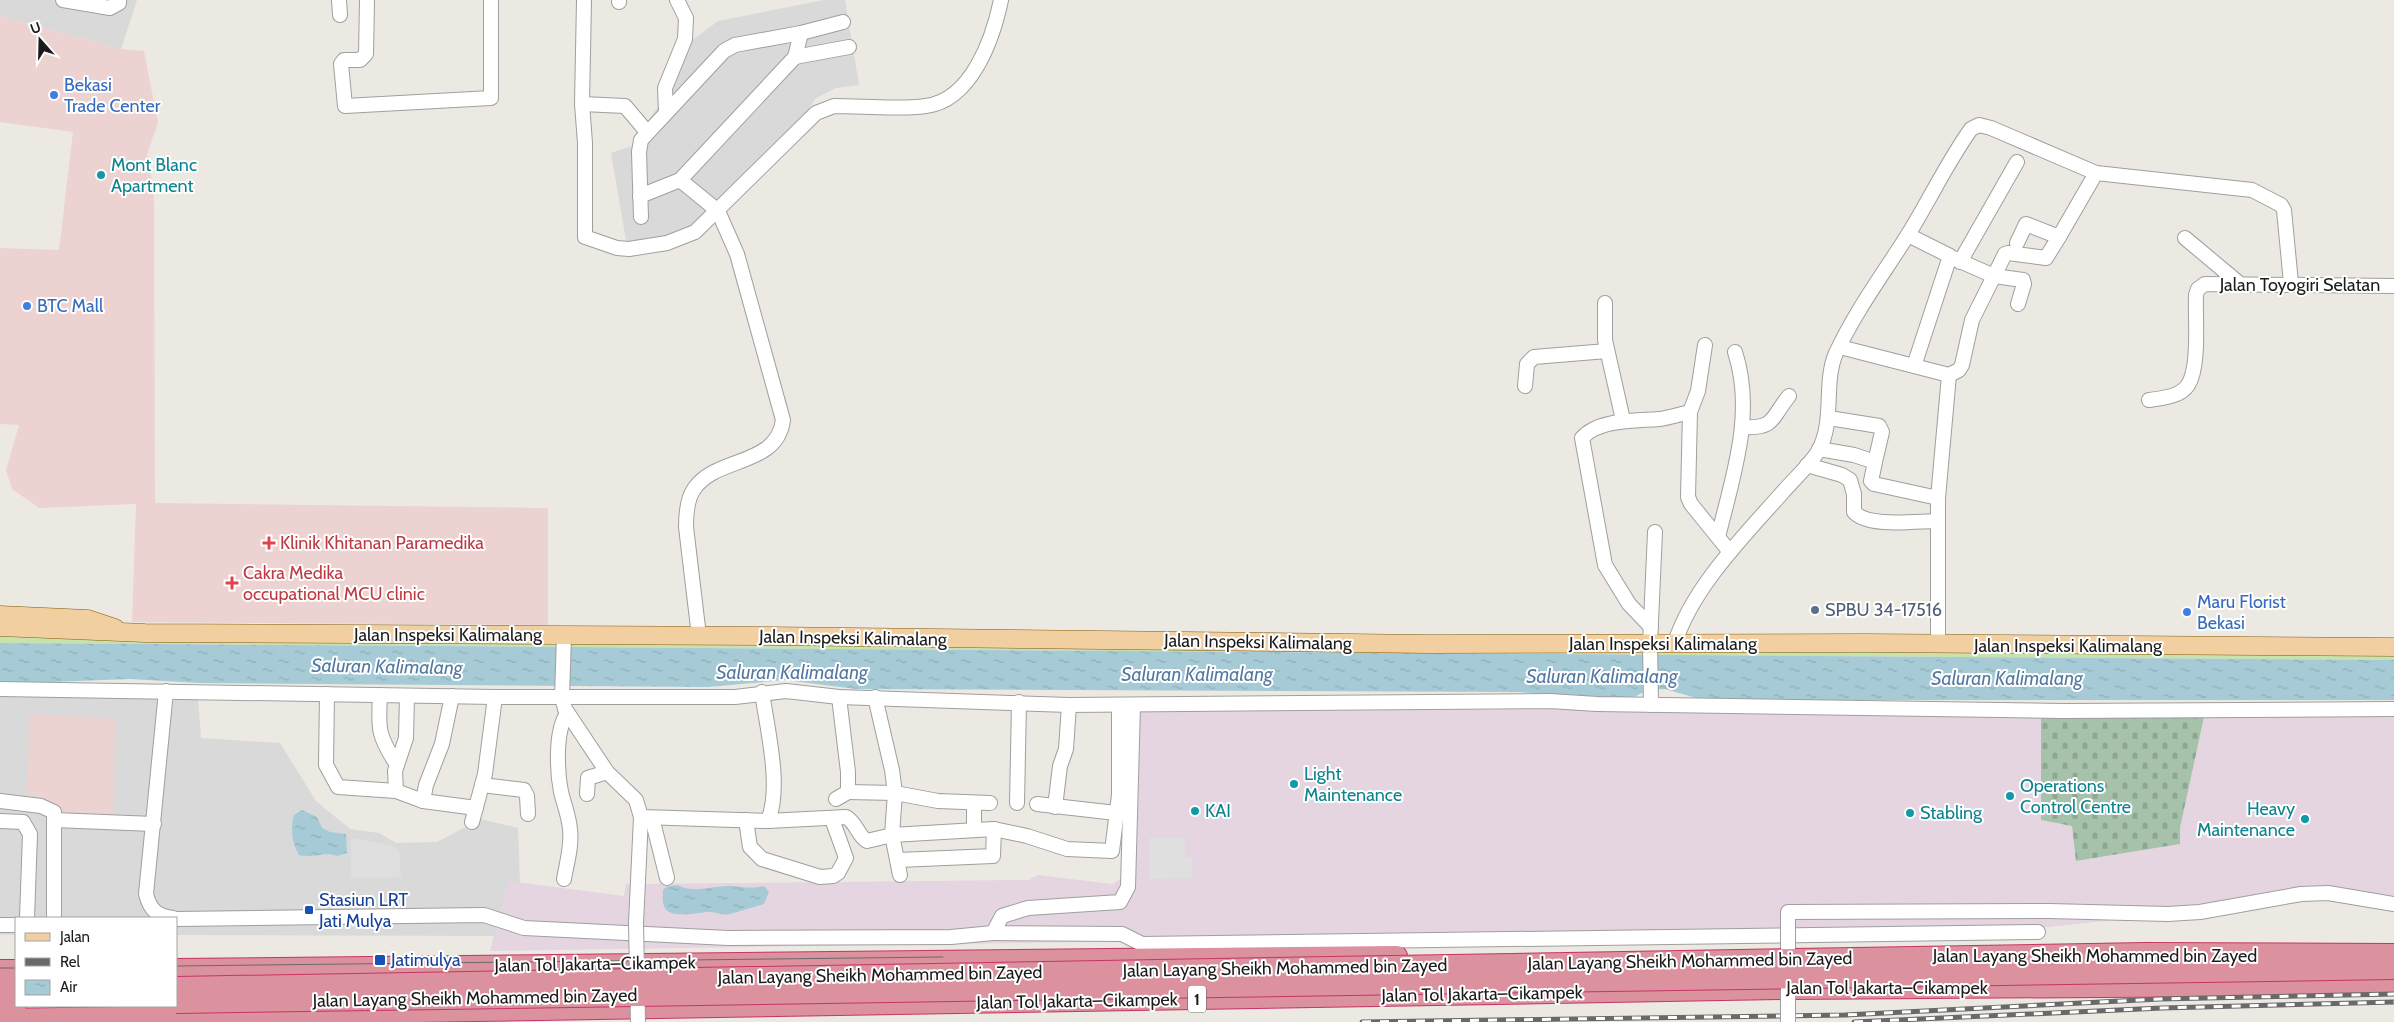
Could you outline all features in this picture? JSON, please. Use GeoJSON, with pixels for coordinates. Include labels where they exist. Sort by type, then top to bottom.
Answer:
{"type":"FeatureCollection","features":[{"type":"Feature","properties":{"kind":"highway","name":"Jalan Tol Jakarta–Cikampek"},"geometry":{"type":"LineString","coordinates":[[178,969],[2394,945]]}},
{"type":"Feature","properties":{"kind":"highway","name":"Jalan Layang Sheikh Mohammed bin Zayed"},"geometry":{"type":"LineString","coordinates":[[178,987],[2146,953],[2394,954]]}},
{"type":"Feature","properties":{"kind":"highway","name":"Jalan Layang Sheikh Mohammed bin Zayed"},"geometry":{"type":"LineString","coordinates":[[178,1002],[2394,969]]}},
{"type":"Feature","properties":{"kind":"highway"},"geometry":{"type":"LineString","coordinates":[[0,970],[15,970]]}},
{"type":"Feature","properties":{"kind":"highway","name":"Jalan Tol Jakarta–Cikampek"},"geometry":{"type":"LineString","coordinates":[[0,1020],[1777,989],[2394,985]]}},
{"type":"Feature","properties":{"kind":"highway"},"geometry":{"type":"LineString","coordinates":[[0,990],[15,990]]}},
{"type":"Feature","properties":{"kind":"highway"},"geometry":{"type":"LineString","coordinates":[[0,1005],[15,1005]]}},
{"type":"Feature","properties":{"kind":"main road","name":"Jalan Inspeksi Kalimalang"},"geometry":{"type":"LineString","coordinates":[[0,614],[88,619],[104,622],[123,631]]}},
{"type":"Feature","properties":{"kind":"main road","name":"Jalan Inspeksi Kalimalang"},"geometry":{"type":"LineString","coordinates":[[0,627],[103,633],[123,631],[145,633],[564,639],[699,636],[1429,644],[1651,641],[1675,643],[1938,645],[2394,646]]}},
{"type":"Feature","properties":{"kind":"street"},"geometry":{"type":"LineString","coordinates":[[63,0],[110,8],[119,3],[119,0]]}},
{"type":"Feature","properties":{"kind":"street"},"geometry":{"type":"LineString","coordinates":[[339,0],[340,15]]}},
{"type":"Feature","properties":{"kind":"street"},"geometry":{"type":"LineString","coordinates":[[367,0],[366,54],[360,60],[344,60],[341,64],[345,106],[490,98],[491,0]]}},
{"type":"Feature","properties":{"kind":"street"},"geometry":{"type":"LineString","coordinates":[[584,0],[582,104],[585,143],[585,237],[617,248],[648,247],[674,241],[695,232],[816,113],[825,108],[834,106],[927,106],[942,100],[961,88],[984,56],[995,28],[1001,0]]}},
{"type":"Feature","properties":{"kind":"street"},"geometry":{"type":"LineString","coordinates":[[666,111],[665,88],[685,39],[686,18],[677,0]]}},
{"type":"Feature","properties":{"kind":"street"},"geometry":{"type":"LineString","coordinates":[[641,217],[640,146],[647,132],[728,48],[843,22]]}},
{"type":"Feature","properties":{"kind":"street"},"geometry":{"type":"LineString","coordinates":[[640,196],[680,180],[795,57],[801,33]]}},
{"type":"Feature","properties":{"kind":"street"},"geometry":{"type":"LineString","coordinates":[[795,57],[849,48]]}},
{"type":"Feature","properties":{"kind":"street"},"geometry":{"type":"LineString","coordinates":[[582,104],[625,106],[647,132]]}},
{"type":"Feature","properties":{"kind":"street"},"geometry":{"type":"LineString","coordinates":[[1675,643],[1681,623],[1690,608],[1730,552],[1819,449],[1829,418],[1830,385],[1836,355],[1872,288],[1908,235],[1971,129],[1979,125],[1991,128],[2096,173],[2252,190],[2281,205],[2284,210],[2291,284]]}},
{"type":"Feature","properties":{"kind":"street"},"geometry":{"type":"LineString","coordinates":[[1914,366],[1955,259],[2017,162]]}},
{"type":"Feature","properties":{"kind":"street"},"geometry":{"type":"LineString","coordinates":[[1840,347],[1949,375],[1959,370],[1962,366],[1972,320],[2006,253],[2046,258],[2096,173]]}},
{"type":"Feature","properties":{"kind":"street"},"geometry":{"type":"LineString","coordinates":[[680,180],[718,211],[737,254],[749,307],[783,420],[779,435],[771,446],[750,458],[706,475],[693,490],[687,511],[686,527],[699,636]]}},
{"type":"Feature","properties":{"kind":"street"},"geometry":{"type":"LineString","coordinates":[[2017,243],[2026,224],[2059,236]]}},
{"type":"Feature","properties":{"kind":"street"},"geometry":{"type":"LineString","coordinates":[[1908,235],[1994,276],[2023,280],[2024,284],[2018,304]]}},
{"type":"Feature","properties":{"kind":"street"},"geometry":{"type":"LineString","coordinates":[[2185,238],[2240,284]]}},
{"type":"Feature","properties":{"kind":"street","name":"Jalan Toyogiri Selatan"},"geometry":{"type":"LineString","coordinates":[[2149,400],[2171,397],[2188,385],[2194,368],[2196,296],[2198,288],[2205,284],[2394,286]]}},
{"type":"Feature","properties":{"kind":"street"},"geometry":{"type":"LineString","coordinates":[[1605,303],[1605,340],[1623,420]]}},
{"type":"Feature","properties":{"kind":"street"},"geometry":{"type":"LineString","coordinates":[[1705,345],[1698,391],[1690,412],[1688,497],[1691,504],[1730,552]]}},
{"type":"Feature","properties":{"kind":"street"},"geometry":{"type":"LineString","coordinates":[[1525,386],[1527,364],[1534,358],[1607,351]]}},
{"type":"Feature","properties":{"kind":"street"},"geometry":{"type":"LineString","coordinates":[[1718,537],[1743,427],[1743,386],[1735,352]]}},
{"type":"Feature","properties":{"kind":"street"},"geometry":{"type":"LineString","coordinates":[[1938,645],[1938,498],[1949,375]]}},
{"type":"Feature","properties":{"kind":"street"},"geometry":{"type":"LineString","coordinates":[[1743,427],[1758,428],[1767,425],[1789,396]]}},
{"type":"Feature","properties":{"kind":"street"},"geometry":{"type":"LineString","coordinates":[[1651,641],[1605,564],[1581,443],[1586,433],[1623,420],[1659,418],[1690,412]]}},
{"type":"Feature","properties":{"kind":"street"},"geometry":{"type":"LineString","coordinates":[[1829,418],[1879,426],[1882,432],[1871,481],[1874,484],[1938,498]]}},
{"type":"Feature","properties":{"kind":"street"},"geometry":{"type":"LineString","coordinates":[[1819,449],[1854,455],[1875,462]]}},
{"type":"Feature","properties":{"kind":"street"},"geometry":{"type":"LineString","coordinates":[[1807,465],[1842,475],[1850,480],[1854,494],[1854,512],[1862,518],[1874,521],[1938,521]]}},
{"type":"Feature","properties":{"kind":"street"},"geometry":{"type":"LineString","coordinates":[[1651,700],[1655,532]]}},
{"type":"Feature","properties":{"kind":"street"},"geometry":{"type":"LineString","coordinates":[[564,639],[562,693],[568,714],[607,772],[631,794],[647,817],[667,878]]}},
{"type":"Feature","properties":{"kind":"street"},"geometry":{"type":"LineString","coordinates":[[0,689],[495,697],[562,693],[736,697],[762,692],[786,691],[839,697],[1069,705],[1651,700],[2063,711],[2394,709]]}},
{"type":"Feature","properties":{"kind":"street"},"geometry":{"type":"LineString","coordinates":[[166,691],[154,824],[147,862],[146,894],[150,908],[160,916],[168,917]]}},
{"type":"Feature","properties":{"kind":"street"},"geometry":{"type":"LineString","coordinates":[[762,692],[772,770],[771,805],[768,821]]}},
{"type":"Feature","properties":{"kind":"street"},"geometry":{"type":"LineString","coordinates":[[327,694],[326,758],[332,780],[338,786],[348,789],[396,791],[423,800],[476,808]]}},
{"type":"Feature","properties":{"kind":"street"},"geometry":{"type":"LineString","coordinates":[[380,695],[378,725],[380,736],[397,765]]}},
{"type":"Feature","properties":{"kind":"street"},"geometry":{"type":"LineString","coordinates":[[396,791],[397,765],[406,738],[407,696]]}},
{"type":"Feature","properties":{"kind":"street"},"geometry":{"type":"LineString","coordinates":[[423,800],[426,785],[444,737],[452,696]]}},
{"type":"Feature","properties":{"kind":"street"},"geometry":{"type":"LineString","coordinates":[[472,822],[490,744],[495,697]]}},
{"type":"Feature","properties":{"kind":"street"},"geometry":{"type":"LineString","coordinates":[[839,697],[848,772],[842,796],[895,793],[938,801],[990,803]]}},
{"type":"Feature","properties":{"kind":"street"},"geometry":{"type":"LineString","coordinates":[[875,697],[883,724],[895,793],[892,835],[900,875]]}},
{"type":"Feature","properties":{"kind":"street"},"geometry":{"type":"LineString","coordinates":[[1017,802],[1019,702]]}},
{"type":"Feature","properties":{"kind":"street"},"geometry":{"type":"LineString","coordinates":[[1055,807],[1060,766],[1066,749],[1069,705]]}},
{"type":"Feature","properties":{"kind":"street"},"geometry":{"type":"LineString","coordinates":[[647,817],[768,821],[838,818],[852,821],[864,840],[867,841],[892,835],[994,829],[1027,836],[1067,850],[1112,852],[1119,795],[1126,705]]}},
{"type":"Feature","properties":{"kind":"street"},"geometry":{"type":"LineString","coordinates":[[994,933],[1002,916],[1028,908],[1120,902],[1128,887],[1126,705]]}},
{"type":"Feature","properties":{"kind":"street"},"geometry":{"type":"LineString","coordinates":[[564,879],[571,844],[570,828],[561,790],[558,754],[560,725],[568,714]]}},
{"type":"Feature","properties":{"kind":"street"},"geometry":{"type":"LineString","coordinates":[[587,794],[588,778],[607,772]]}},
{"type":"Feature","properties":{"kind":"street"},"geometry":{"type":"LineString","coordinates":[[482,785],[524,790],[527,794],[528,814]]}},
{"type":"Feature","properties":{"kind":"street"},"geometry":{"type":"LineString","coordinates":[[0,801],[41,806],[54,812],[54,917]]}},
{"type":"Feature","properties":{"kind":"street"},"geometry":{"type":"LineString","coordinates":[[974,803],[974,830]]}},
{"type":"Feature","properties":{"kind":"street"},"geometry":{"type":"LineString","coordinates":[[1036,804],[1116,813]]}},
{"type":"Feature","properties":{"kind":"street"},"geometry":{"type":"LineString","coordinates":[[638,1022],[636,923],[647,817]]}},
{"type":"Feature","properties":{"kind":"street"},"geometry":{"type":"LineString","coordinates":[[746,820],[750,847],[762,860],[820,877],[828,877],[838,873],[846,858],[838,818]]}},
{"type":"Feature","properties":{"kind":"street"},"geometry":{"type":"LineString","coordinates":[[54,820],[154,824]]}},
{"type":"Feature","properties":{"kind":"street"},"geometry":{"type":"LineString","coordinates":[[0,821],[23,822],[30,834],[27,917]]}},
{"type":"Feature","properties":{"kind":"street"},"geometry":{"type":"LineString","coordinates":[[898,860],[993,856],[994,829]]}},
{"type":"Feature","properties":{"kind":"street"},"geometry":{"type":"LineString","coordinates":[[1788,1022],[1788,912],[2049,911],[2168,914],[2200,912],[2302,894],[2328,893],[2394,904]]}},
{"type":"Feature","properties":{"kind":"street"},"geometry":{"type":"LineString","coordinates":[[178,918],[484,915],[524,928],[728,938],[951,937],[994,933],[1122,934],[1142,944],[2038,932]]}},
{"type":"Feature","properties":{"kind":"shaded area"},"geometry":{"type":"Polygon","coordinates":[[[0,0],[137,0],[121,49],[0,16],[0,0]]]}},
{"type":"Feature","properties":{"kind":"shaded area"},"geometry":{"type":"Polygon","coordinates":[[[824,0],[845,0],[859,85],[836,88],[816,98],[806,112],[687,236],[627,246],[611,153],[632,146],[664,97],[683,47],[718,21],[824,0]]]}},
{"type":"Feature","properties":{"kind":"shaded area"},"geometry":{"type":"Polygon","coordinates":[[[0,16],[121,49],[144,51],[158,123],[147,154],[154,191],[155,503],[548,508],[548,625],[132,622],[136,504],[39,508],[12,489],[6,470],[19,425],[0,424],[0,248],[59,250],[73,132],[0,122],[0,16]]]}},
{"type":"Feature","properties":{"kind":"shaded area"},"geometry":{"type":"Polygon","coordinates":[[[0,694],[198,699],[201,738],[280,743],[316,801],[350,829],[379,833],[396,843],[437,842],[481,819],[518,828],[522,936],[178,935],[178,917],[15,917],[15,935],[0,935],[0,694]]]}},
{"type":"Feature","properties":{"kind":"shaded area"},"geometry":{"type":"Polygon","coordinates":[[[1552,709],[2041,718],[2041,820],[2072,826],[2077,861],[2180,844],[2180,828],[2204,717],[2394,716],[2394,901],[2323,891],[2210,909],[1976,935],[1535,935],[490,951],[508,881],[624,896],[626,884],[1029,880],[1038,875],[1112,884],[1122,878],[1124,712],[1552,709]]]}},
{"type":"Feature","properties":{"kind":"shaded area"},"geometry":{"type":"Polygon","coordinates":[[[30,714],[115,719],[113,816],[64,814],[42,798],[27,794],[30,714]]]}},
{"type":"Feature","properties":{"kind":"shaded area"},"geometry":{"type":"Polygon","coordinates":[[[351,838],[390,845],[399,850],[401,877],[351,878],[351,838]]]}},
{"type":"Feature","properties":{"kind":"shaded area"},"geometry":{"type":"Polygon","coordinates":[[[1149,838],[1185,838],[1185,857],[1192,857],[1193,878],[1149,879],[1149,838]]]}},
{"type":"Feature","properties":{"kind":"green space"},"geometry":{"type":"Polygon","coordinates":[[[0,627],[2394,647],[2394,660],[0,643],[0,627]]]}},
{"type":"Feature","properties":{"kind":"green space"},"geometry":{"type":"Polygon","coordinates":[[[2204,717],[2180,828],[2180,844],[2076,861],[2072,826],[2041,820],[2041,718],[2204,717]]]}},
{"type":"Feature","properties":{"kind":"water","name":"Saluran Kalimalang"},"geometry":{"type":"Polygon","coordinates":[[[0,643],[2394,660],[2394,700],[1703,700],[1665,689],[1648,690],[1630,699],[1517,692],[856,689],[785,680],[708,687],[199,683],[130,679],[0,684],[0,643]]]}},
{"type":"Feature","properties":{"kind":"water"},"geometry":{"type":"Polygon","coordinates":[[[302,810],[317,817],[322,828],[330,832],[346,834],[347,853],[337,856],[328,854],[299,855],[293,841],[292,825],[294,815],[302,810]]]}},
{"type":"Feature","properties":{"kind":"water"},"geometry":{"type":"Polygon","coordinates":[[[677,885],[691,889],[725,886],[752,888],[764,886],[769,892],[764,904],[730,914],[725,915],[711,912],[678,914],[667,911],[663,900],[663,890],[666,887],[677,885]]]}},
{"type":"Feature","properties":{"kind":"tram line"},"geometry":{"type":"LineString","coordinates":[[178,966],[943,957]]}},
{"type":"Feature","properties":{"kind":"tram line"},"geometry":{"type":"LineString","coordinates":[[0,968],[15,968]]}},
{"type":"Feature","properties":{"kind":"railway"},"geometry":{"type":"LineString","coordinates":[[1362,1022],[1845,1015],[2160,999],[2394,994]]}},
{"type":"Feature","properties":{"kind":"railway"},"geometry":{"type":"LineString","coordinates":[[1854,1022],[2162,1008],[2394,1002]]}},
{"type":"Feature","properties":{"kind":"place","name":"Bekasi Trade Center"},"geometry":{"type":"Point","coordinates":[54,95]}},
{"type":"Feature","properties":{"kind":"place","name":"Mont Blanc Apartment"},"geometry":{"type":"Point","coordinates":[101,175]}},
{"type":"Feature","properties":{"kind":"place","name":"BTC Mall"},"geometry":{"type":"Point","coordinates":[27,306]}},
{"type":"Feature","properties":{"kind":"place","name":"Klinik Khitanan Paramedika"},"geometry":{"type":"Point","coordinates":[269,543]}},
{"type":"Feature","properties":{"kind":"place","name":"Cakra Medika occupational MCU clinic"},"geometry":{"type":"Point","coordinates":[232,583]}},
{"type":"Feature","properties":{"kind":"place","name":"SPBU 34-17516"},"geometry":{"type":"Point","coordinates":[1815,610]}},
{"type":"Feature","properties":{"kind":"place","name":"Maru Florist Bekasi"},"geometry":{"type":"Point","coordinates":[2187,612]}},
{"type":"Feature","properties":{"kind":"place","name":"Light Maintenance"},"geometry":{"type":"Point","coordinates":[1294,784]}},
{"type":"Feature","properties":{"kind":"place","name":"Operations Control Centre"},"geometry":{"type":"Point","coordinates":[2010,796]}},
{"type":"Feature","properties":{"kind":"place","name":"KAI"},"geometry":{"type":"Point","coordinates":[1195,811]}},
{"type":"Feature","properties":{"kind":"place","name":"Stabling"},"geometry":{"type":"Point","coordinates":[1910,813]}},
{"type":"Feature","properties":{"kind":"place","name":"Heavy Maintenance"},"geometry":{"type":"Point","coordinates":[2305,819]}},
{"type":"Feature","properties":{"kind":"place","name":"Stasiun LRT Jati Mulya"},"geometry":{"type":"Point","coordinates":[309,910]}},
{"type":"Feature","properties":{"kind":"place","name":"Jatimulya"},"geometry":{"type":"Point","coordinates":[380,960]}}]}
